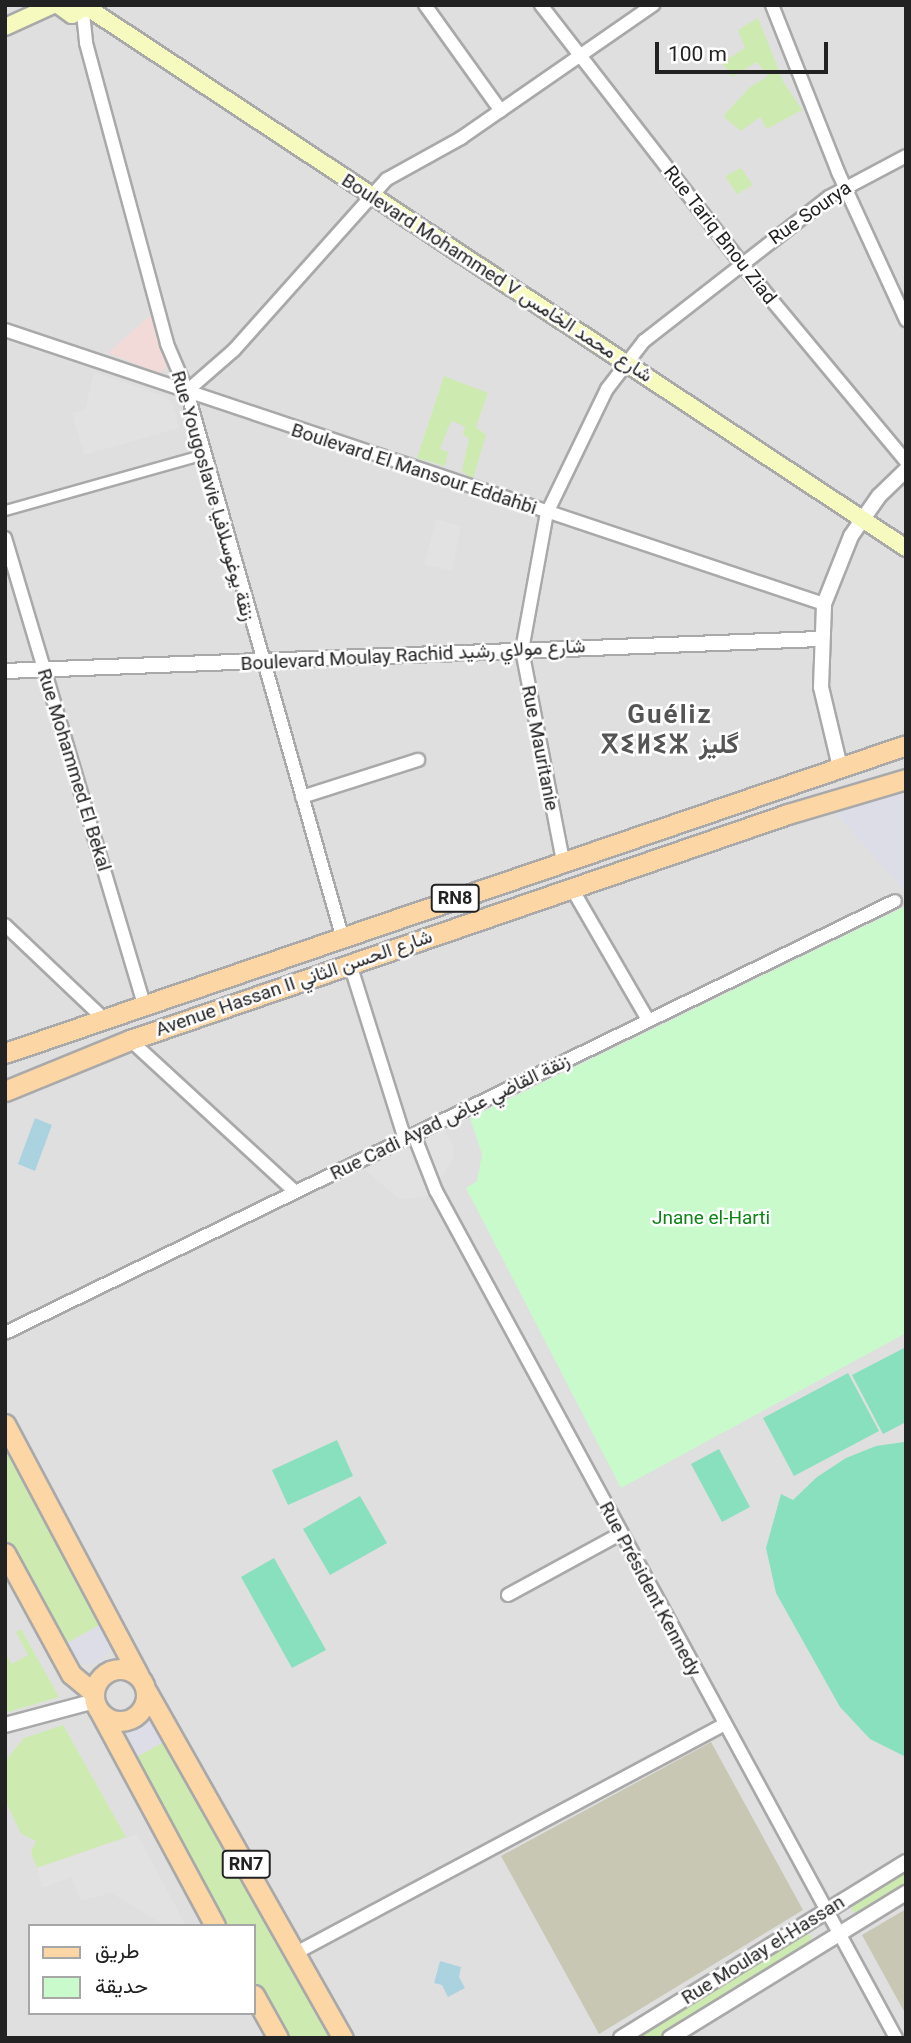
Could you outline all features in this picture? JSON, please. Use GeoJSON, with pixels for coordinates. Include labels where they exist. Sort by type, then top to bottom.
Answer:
{"type":"FeatureCollection","features":[{"type":"Feature","properties":{"kind":"main road"},"geometry":{"type":"LineString","coordinates":[[5,27],[53,5]]}},
{"type":"Feature","properties":{"kind":"main road","name":"Boulevard Mohammed V شارع محمد الخامس"},"geometry":{"type":"LineString","coordinates":[[58,5],[67,14],[87,9],[237,102],[372,198],[906,548]]}},
{"type":"Feature","properties":{"kind":"main road","name":"Avenue Hassan II شارع الحسن الثاني"},"geometry":{"type":"LineString","coordinates":[[5,1053],[102,1016],[906,745]]}},
{"type":"Feature","properties":{"kind":"main road","name":"Avenue Hassan II شارع الحسن الثاني"},"geometry":{"type":"LineString","coordinates":[[5,1091],[130,1040],[571,887],[906,779]]}},
{"type":"Feature","properties":{"kind":"main road","name":"RN7"},"geometry":{"type":"LineString","coordinates":[[5,1424],[143,1684],[343,2038]]}},
{"type":"Feature","properties":{"kind":"main road","name":"RN7"},"geometry":{"type":"LineString","coordinates":[[5,1553],[71,1674],[96,1702],[214,1924]]}},
{"type":"Feature","properties":{"kind":"main road"},"geometry":{"type":"LineString","coordinates":[[113,1670],[129,1670],[143,1684],[144,1706],[131,1719],[117,1721],[96,1702],[100,1678],[113,1670]]}},
{"type":"Feature","properties":{"kind":"main road"},"geometry":{"type":"LineString","coordinates":[[256,1999],[278,2038]]}},
{"type":"Feature","properties":{"kind":"street"},"geometry":{"type":"LineString","coordinates":[[425,5],[501,111]]}},
{"type":"Feature","properties":{"kind":"street","name":"Rue Tariq Bnou Ziad"},"geometry":{"type":"LineString","coordinates":[[541,5],[740,262],[906,461]]}},
{"type":"Feature","properties":{"kind":"street"},"geometry":{"type":"LineString","coordinates":[[187,391],[234,350],[387,179],[501,111],[579,53],[653,5]]}},
{"type":"Feature","properties":{"kind":"street"},"geometry":{"type":"LineString","coordinates":[[772,5],[844,187],[901,295],[906,320]]}},
{"type":"Feature","properties":{"kind":"street","name":"Rue Yougoslavie زنقة يوغوسلافيا"},"geometry":{"type":"LineString","coordinates":[[87,9],[86,43],[167,344],[187,391],[342,936]]}},
{"type":"Feature","properties":{"kind":"street","name":"Rue Sourya"},"geometry":{"type":"LineString","coordinates":[[626,362],[740,262],[844,187],[906,156]]}},
{"type":"Feature","properties":{"kind":"street","name":"Boulevard El Mansour Eddahbi"},"geometry":{"type":"LineString","coordinates":[[5,330],[824,604]]}},
{"type":"Feature","properties":{"kind":"street","name":"Rue Mauritanie"},"geometry":{"type":"LineString","coordinates":[[563,861],[535,733],[523,650],[547,513],[607,389],[626,362]]}},
{"type":"Feature","properties":{"kind":"street"},"geometry":{"type":"LineString","coordinates":[[5,510],[204,454]]}},
{"type":"Feature","properties":{"kind":"street"},"geometry":{"type":"LineString","coordinates":[[840,767],[821,687],[820,639],[824,604],[852,536],[879,496],[906,470]]}},
{"type":"Feature","properties":{"kind":"street","name":"Rue Mohammed El Bekal"},"geometry":{"type":"LineString","coordinates":[[5,538],[143,1002]]}},
{"type":"Feature","properties":{"kind":"street","name":"Boulevard Moulay Rachid شارع مولاي رشيد"},"geometry":{"type":"LineString","coordinates":[[5,671],[820,639]]}},
{"type":"Feature","properties":{"kind":"street"},"geometry":{"type":"LineString","coordinates":[[302,797],[418,760]]}},
{"type":"Feature","properties":{"kind":"street"},"geometry":{"type":"LineString","coordinates":[[571,887],[648,1020]]}},
{"type":"Feature","properties":{"kind":"street","name":"Rue Cadi Ayad زنقة القاضي عياض"},"geometry":{"type":"LineString","coordinates":[[5,1333],[157,1263],[294,1191],[895,901]]}},
{"type":"Feature","properties":{"kind":"street"},"geometry":{"type":"LineString","coordinates":[[5,925],[102,1016]]}},
{"type":"Feature","properties":{"kind":"street"},"geometry":{"type":"LineString","coordinates":[[350,964],[410,1137]]}},
{"type":"Feature","properties":{"kind":"street"},"geometry":{"type":"LineString","coordinates":[[130,1040],[294,1191]]}},
{"type":"Feature","properties":{"kind":"street","name":"Rue Président Kennedy"},"geometry":{"type":"LineString","coordinates":[[410,1137],[436,1191],[723,1725],[841,1932],[897,2038]]}},
{"type":"Feature","properties":{"kind":"street"},"geometry":{"type":"LineString","coordinates":[[508,1595],[620,1534]]}},
{"type":"Feature","properties":{"kind":"street"},"geometry":{"type":"LineString","coordinates":[[5,1725],[96,1702]]}},
{"type":"Feature","properties":{"kind":"street"},"geometry":{"type":"LineString","coordinates":[[296,1953],[723,1725]]}},
{"type":"Feature","properties":{"kind":"street","name":"Rue Moulay el-Hassan"},"geometry":{"type":"LineString","coordinates":[[621,2038],[906,1862]]}},
{"type":"Feature","properties":{"kind":"street","name":"Rue Moulay el-Hassan"},"geometry":{"type":"LineString","coordinates":[[670,2038],[906,1893]]}},
{"type":"Feature","properties":{"kind":"shaded area"},"geometry":{"type":"Polygon","coordinates":[[[5,5],[906,5],[906,2038],[5,2038],[5,5]]]}},
{"type":"Feature","properties":{"kind":"shaded area"},"geometry":{"type":"Polygon","coordinates":[[[153,313],[168,365],[160,373],[108,353],[153,313]]]}},
{"type":"Feature","properties":{"kind":"shaded area"},"geometry":{"type":"Polygon","coordinates":[[[94,372],[163,396],[172,403],[179,428],[84,455],[72,413],[85,410],[94,372]]]}},
{"type":"Feature","properties":{"kind":"shaded area"},"geometry":{"type":"Polygon","coordinates":[[[436,519],[461,526],[452,570],[424,565],[436,519]]]}},
{"type":"Feature","properties":{"kind":"shaded area"},"geometry":{"type":"Polygon","coordinates":[[[906,791],[906,893],[835,812],[906,791]]]}},
{"type":"Feature","properties":{"kind":"shaded area"},"geometry":{"type":"Polygon","coordinates":[[[443,1128],[453,1144],[453,1159],[430,1196],[400,1200],[365,1170],[443,1128]]]}},
{"type":"Feature","properties":{"kind":"shaded area"},"geometry":{"type":"Polygon","coordinates":[[[103,1623],[112,1642],[109,1652],[96,1664],[76,1664],[62,1646],[103,1623]]]}},
{"type":"Feature","properties":{"kind":"shaded area"},"geometry":{"type":"Polygon","coordinates":[[[140,1720],[160,1725],[169,1739],[127,1762],[121,1740],[131,1723],[140,1720]]]}},
{"type":"Feature","properties":{"kind":"shaded area"},"geometry":{"type":"Polygon","coordinates":[[[711,1742],[803,1910],[599,2034],[501,1856],[711,1742]]]}},
{"type":"Feature","properties":{"kind":"shaded area"},"geometry":{"type":"Polygon","coordinates":[[[137,1834],[185,1924],[163,1924],[111,1893],[81,1901],[71,1877],[42,1888],[37,1868],[137,1834]]]}},
{"type":"Feature","properties":{"kind":"shaded area"},"geometry":{"type":"Polygon","coordinates":[[[906,1909],[906,2015],[862,1935],[906,1909]]]}},
{"type":"Feature","properties":{"kind":"green space"},"geometry":{"type":"Polygon","coordinates":[[[758,18],[783,81],[802,110],[767,129],[760,117],[741,131],[724,117],[750,87],[768,76],[757,62],[732,77],[722,63],[745,48],[738,30],[758,18]]]}},
{"type":"Feature","properties":{"kind":"green space"},"geometry":{"type":"Polygon","coordinates":[[[741,168],[753,185],[737,194],[725,176],[741,168]]]}},
{"type":"Feature","properties":{"kind":"green space"},"geometry":{"type":"Polygon","coordinates":[[[444,376],[488,393],[476,427],[486,435],[473,479],[462,471],[469,438],[463,435],[465,426],[451,421],[440,449],[448,452],[445,466],[417,458],[444,376]]]}},
{"type":"Feature","properties":{"kind":"green space","name":"Jnane el-Harti"},"geometry":{"type":"Polygon","coordinates":[[[906,906],[906,1333],[621,1488],[466,1188],[477,1181],[482,1154],[470,1118],[906,906]]]}},
{"type":"Feature","properties":{"kind":"green space"},"geometry":{"type":"Polygon","coordinates":[[[906,1347],[906,1422],[883,1434],[852,1375],[906,1347]]]}},
{"type":"Feature","properties":{"kind":"green space"},"geometry":{"type":"Polygon","coordinates":[[[848,1373],[879,1431],[794,1476],[763,1418],[848,1373]]]}},
{"type":"Feature","properties":{"kind":"green space"},"geometry":{"type":"Polygon","coordinates":[[[906,1434],[906,1757],[870,1739],[840,1707],[776,1593],[766,1548],[781,1494],[793,1500],[817,1477],[846,1458],[876,1446],[904,1442],[906,1434]]]}},
{"type":"Feature","properties":{"kind":"green space"},"geometry":{"type":"Polygon","coordinates":[[[337,1440],[353,1476],[288,1505],[272,1470],[337,1440]]]}},
{"type":"Feature","properties":{"kind":"green space"},"geometry":{"type":"Polygon","coordinates":[[[5,1444],[103,1623],[62,1646],[5,1542],[5,1444]]]}},
{"type":"Feature","properties":{"kind":"green space"},"geometry":{"type":"Polygon","coordinates":[[[719,1449],[750,1507],[722,1522],[691,1464],[719,1449]]]}},
{"type":"Feature","properties":{"kind":"green space"},"geometry":{"type":"Polygon","coordinates":[[[360,1496],[387,1543],[330,1575],[303,1529],[360,1496]]]}},
{"type":"Feature","properties":{"kind":"green space"},"geometry":{"type":"Polygon","coordinates":[[[274,1558],[326,1650],[292,1668],[241,1577],[274,1558]]]}},
{"type":"Feature","properties":{"kind":"green space"},"geometry":{"type":"Polygon","coordinates":[[[21,1629],[59,1697],[5,1713],[5,1653],[12,1664],[28,1655],[16,1632],[21,1629]]]}},
{"type":"Feature","properties":{"kind":"green space"},"geometry":{"type":"Polygon","coordinates":[[[63,1725],[126,1837],[37,1868],[31,1853],[36,1841],[21,1834],[5,1800],[5,1761],[24,1738],[63,1725]]]}},
{"type":"Feature","properties":{"kind":"green space"},"geometry":{"type":"Polygon","coordinates":[[[169,1739],[335,2038],[281,2038],[256,1994],[256,1924],[217,1924],[127,1762],[169,1739]]]}},
{"type":"Feature","properties":{"kind":"green space"},"geometry":{"type":"Polygon","coordinates":[[[906,1869],[906,1888],[861,1916],[852,1911],[852,1902],[906,1869]]]}},
{"type":"Feature","properties":{"kind":"green space"},"geometry":{"type":"Polygon","coordinates":[[[805,1933],[811,1936],[810,1945],[659,2038],[632,2038],[805,1933]]]}},
{"type":"Feature","properties":{"kind":"water"},"geometry":{"type":"Polygon","coordinates":[[[35,1118],[52,1125],[35,1171],[18,1164],[35,1118]]]}},
{"type":"Feature","properties":{"kind":"water"},"geometry":{"type":"Polygon","coordinates":[[[440,1961],[461,1967],[459,1977],[465,1988],[448,1997],[442,1985],[434,1983],[440,1961]]]}},
{"type":"Feature","properties":{"kind":"district","name":"Guéliz ⴳⵉⵍⵉⵣ گليز"},"geometry":{"type":"Point","coordinates":[670,730]}}]}
